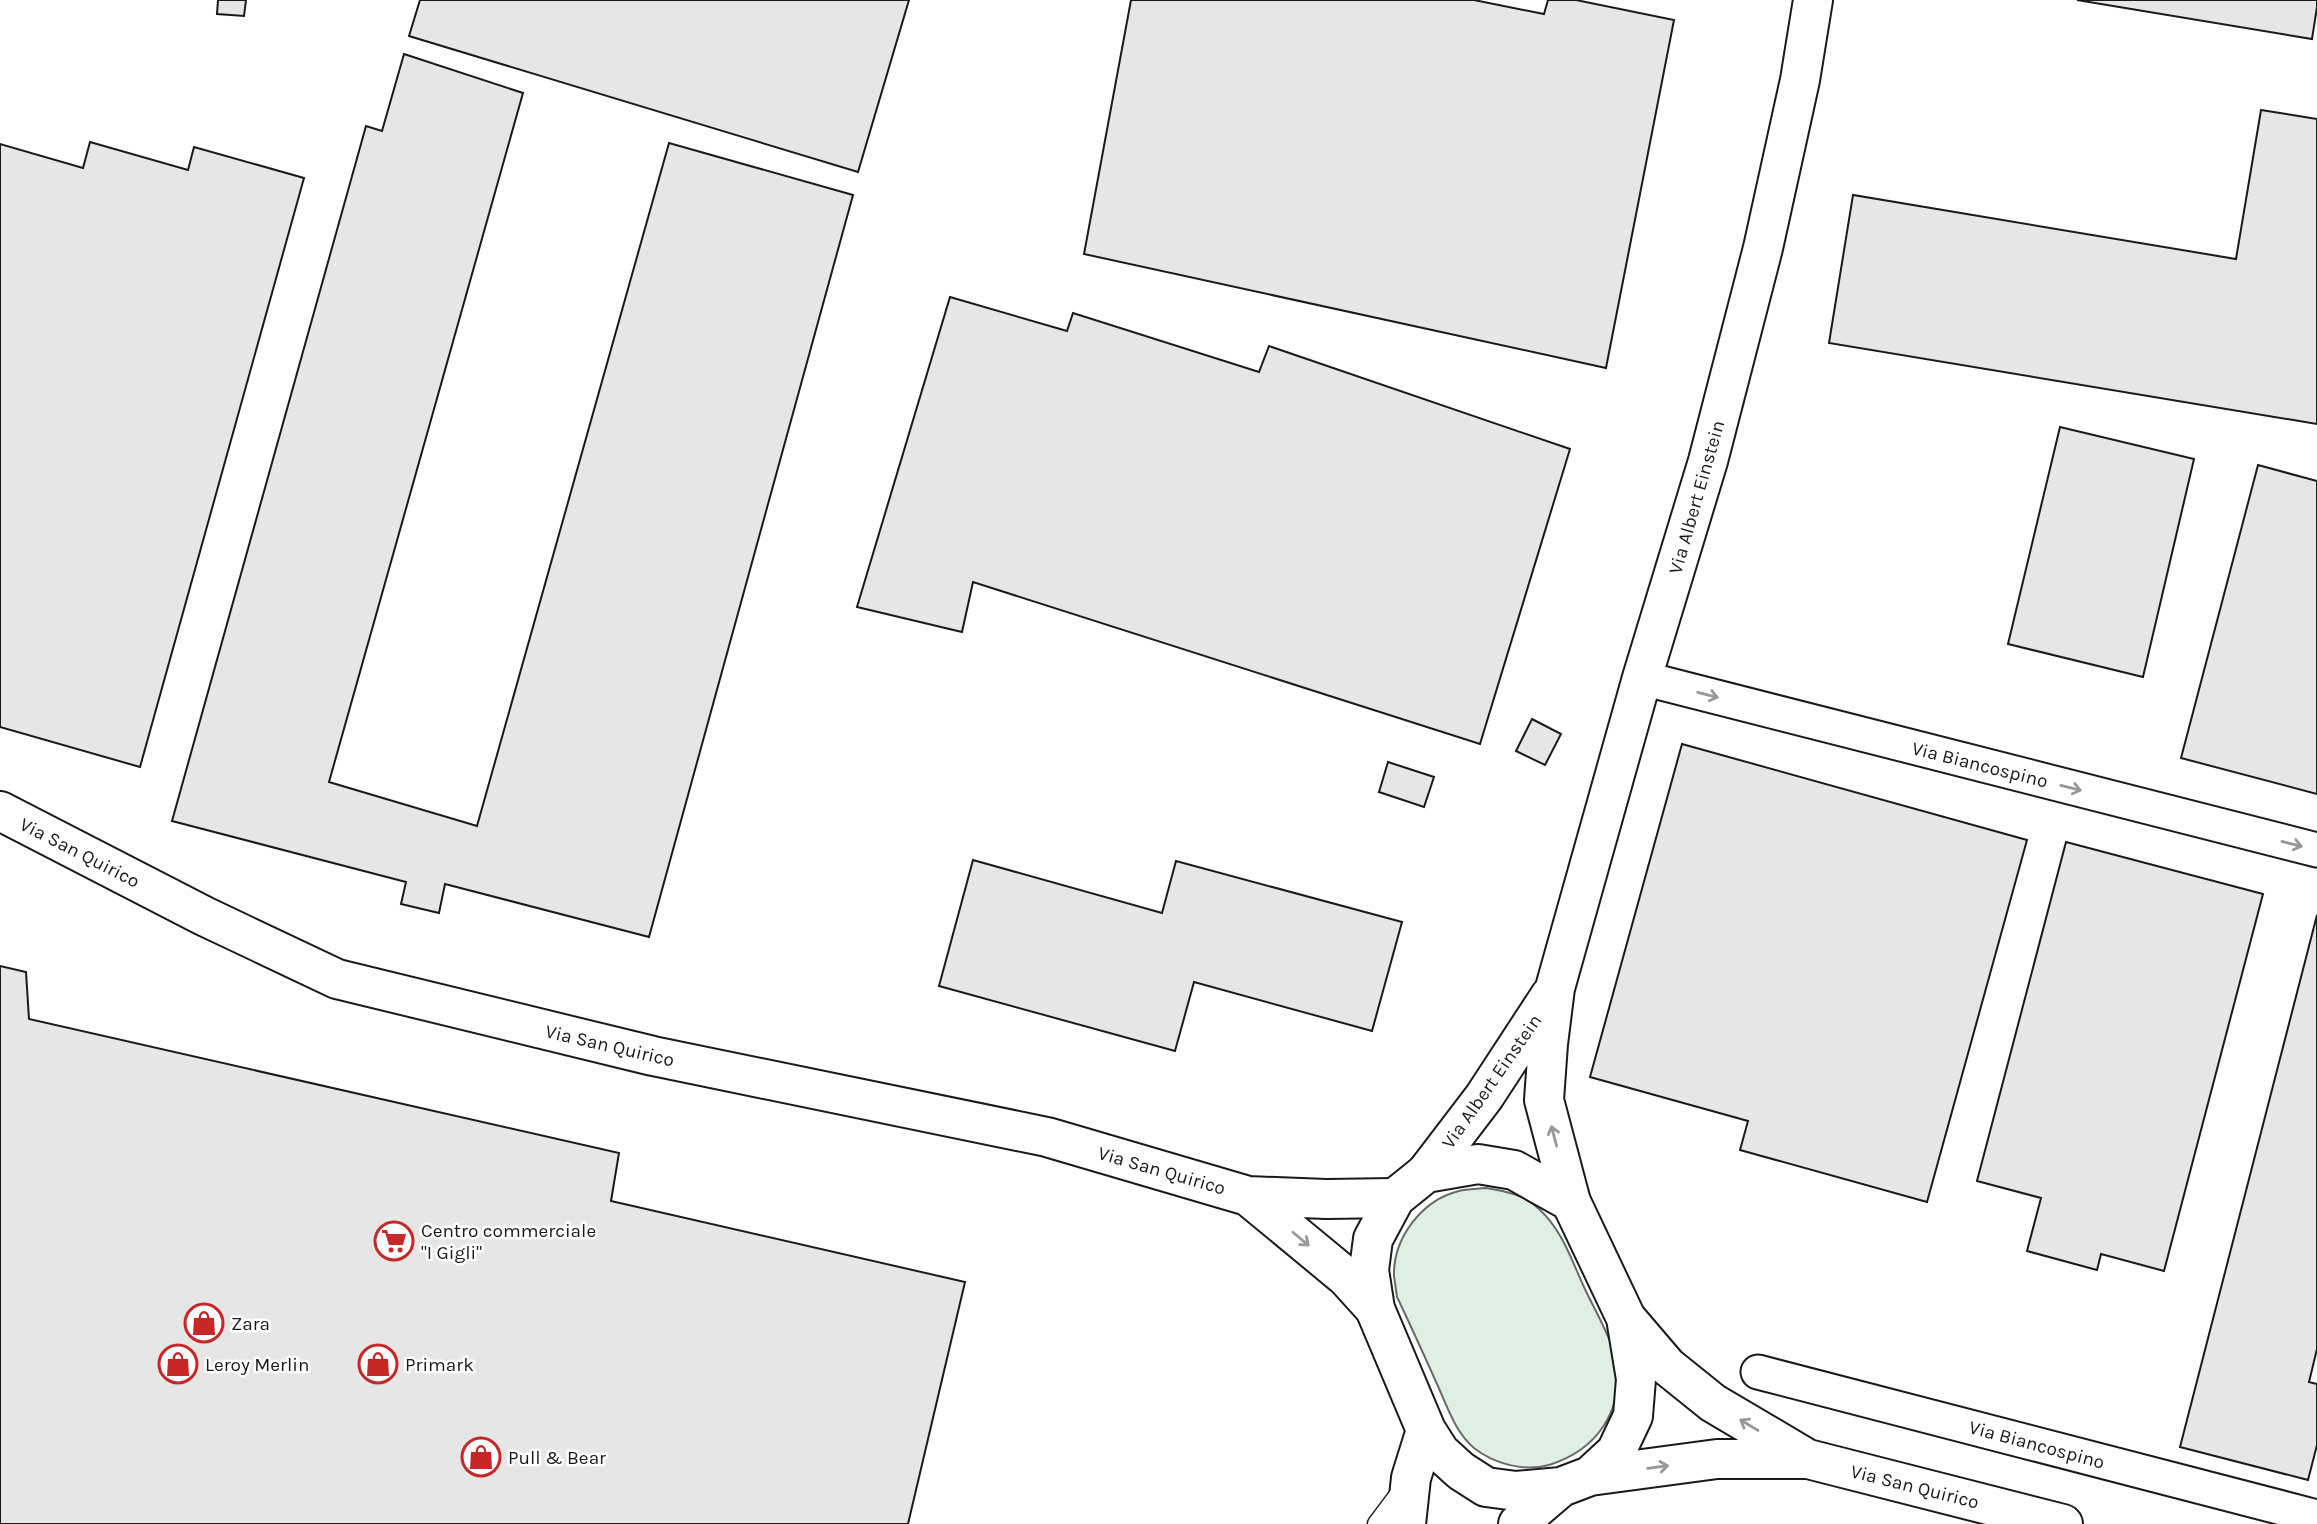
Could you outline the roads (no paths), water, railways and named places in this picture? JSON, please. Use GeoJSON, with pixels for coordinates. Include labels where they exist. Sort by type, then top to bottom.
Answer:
{"type":"FeatureCollection","features":[{"type":"Feature","properties":{"kind":"street","name":"Via Albert Einstein"},"geometry":{"type":"LineString","coordinates":[[1571,1202],[1544,1100],[1555,988],[1642,678],[1708,461],[1760,262],[1800,80],[1812,0]]}},
{"type":"Feature","properties":{"kind":"street","name":"Via Biancospino"},"geometry":{"type":"LineString","coordinates":[[1642,678],[2317,850]]}},
{"type":"Feature","properties":{"kind":"street","name":"Via San Quirico"},"geometry":{"type":"LineString","coordinates":[[0,811],[204,916],[337,979],[653,1056],[1047,1137],[1248,1196],[1395,1198]]}},
{"type":"Feature","properties":{"kind":"street","name":"Via Albert Einstein"},"geometry":{"type":"LineString","coordinates":[[1426,1173],[1484,1097],[1555,988]]}},
{"type":"Feature","properties":{"kind":"street","name":"Via San Quirico"},"geometry":{"type":"LineString","coordinates":[[1808,1459],[1713,1403],[1667,1366],[1626,1318],[1571,1202],[1514,1170],[1478,1164],[1426,1173],[1395,1198],[1373,1239],[1369,1270],[1375,1309],[1426,1430],[1440,1452],[1461,1471],[1486,1487],[1516,1491],[1717,1459],[1808,1459],[2063,1524]]}},
{"type":"Feature","properties":{"kind":"street","name":"Via San Quirico"},"geometry":{"type":"LineString","coordinates":[[1248,1196],[1346,1277],[1375,1309]]}},
{"type":"Feature","properties":{"kind":"street","name":"Via San Quirico"},"geometry":{"type":"LineString","coordinates":[[1575,1481],[1616,1452],[1633,1416],[1636,1380],[1626,1318]]}},
{"type":"Feature","properties":{"kind":"street","name":"Via Biancospino"},"geometry":{"type":"LineString","coordinates":[[1758,1372],[2317,1517]]}},
{"type":"Feature","properties":{"kind":"street"},"geometry":{"type":"LineString","coordinates":[[1406,1524],[1411,1478],[1426,1430]]}},
{"type":"Feature","properties":{"kind":"street"},"geometry":{"type":"LineString","coordinates":[[1518,1524],[1575,1481]]}},
{"type":"Feature","properties":{"kind":"lane"},"geometry":{"type":"LineString","coordinates":[[1377,1524],[1411,1478]]}},
{"type":"Feature","properties":{"kind":"place","name":"Centro commerciale \"I Gigli\""},"geometry":{"type":"Point","coordinates":[394,1241]}},
{"type":"Feature","properties":{"kind":"place","name":"Zara"},"geometry":{"type":"Point","coordinates":[204,1323]}},
{"type":"Feature","properties":{"kind":"place","name":"Leroy Merlin"},"geometry":{"type":"Point","coordinates":[178,1364]}},
{"type":"Feature","properties":{"kind":"place","name":"Primark"},"geometry":{"type":"Point","coordinates":[378,1364]}},
{"type":"Feature","properties":{"kind":"place","name":"Pull & Bear"},"geometry":{"type":"Point","coordinates":[481,1457]}}]}
